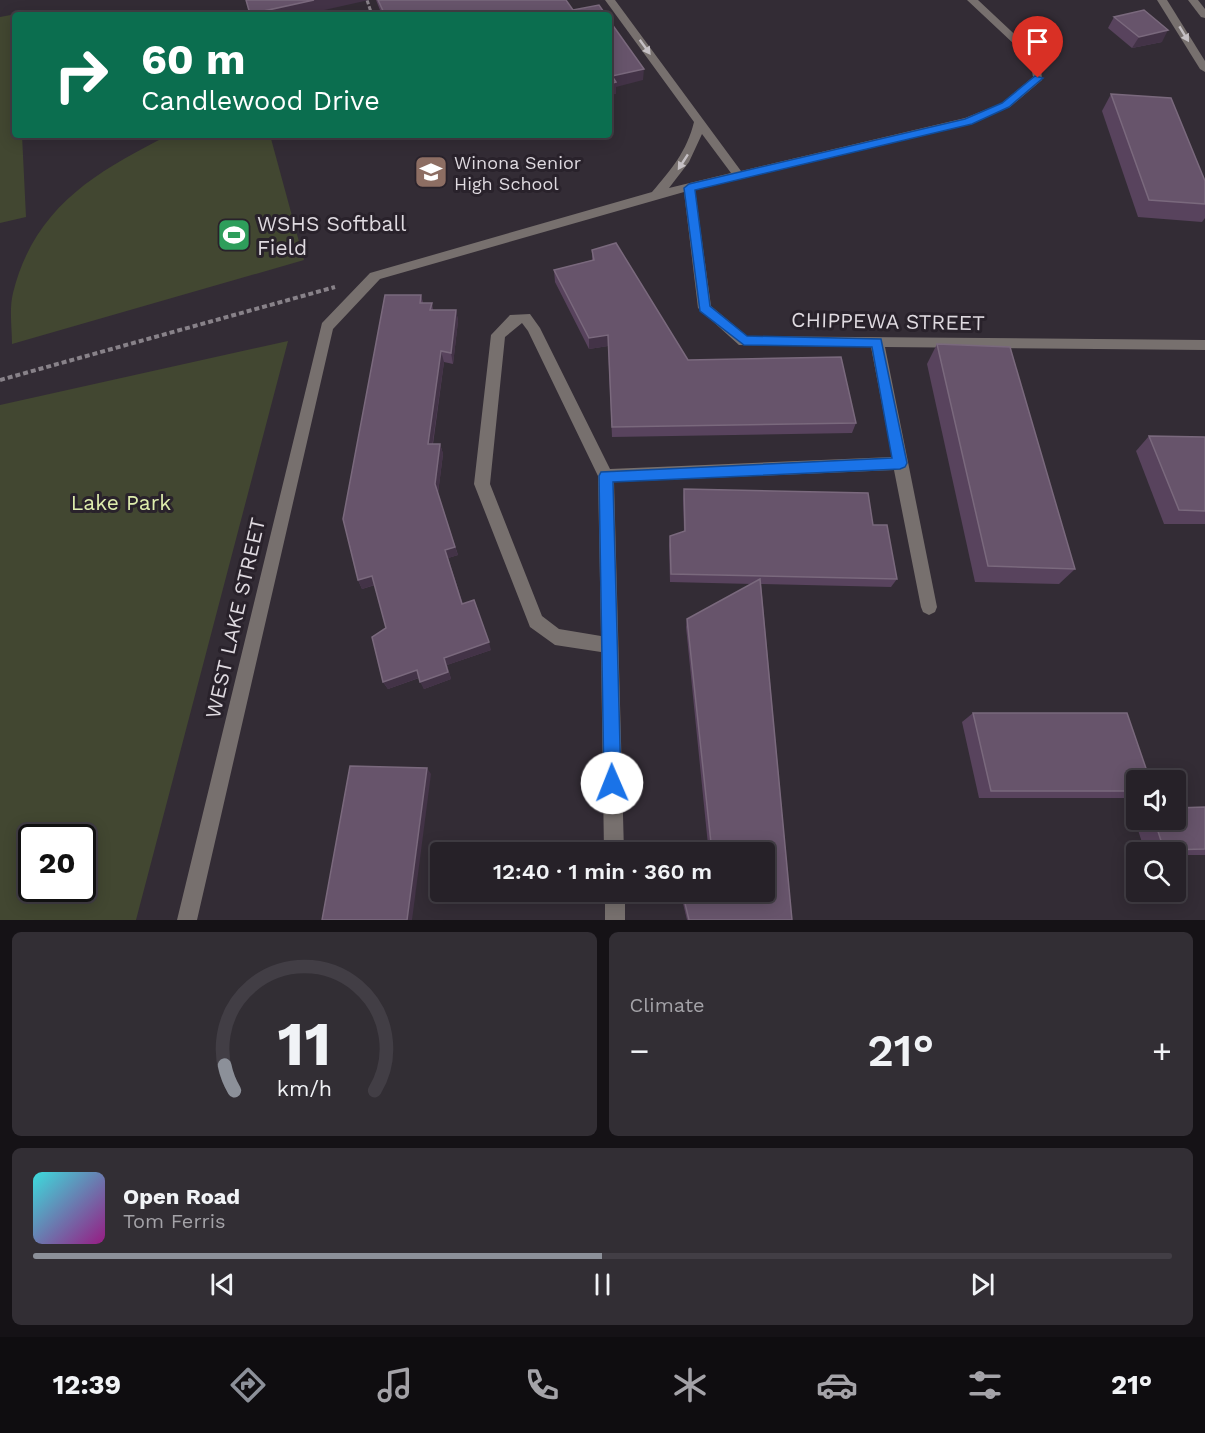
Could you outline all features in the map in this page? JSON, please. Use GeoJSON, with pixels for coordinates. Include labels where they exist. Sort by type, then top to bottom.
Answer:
{"type":"FeatureCollection","features":[{"type":"Feature","properties":{"kind":"street"},"geometry":{"type":"LineString","coordinates":[[610,0],[739,176]]}},
{"type":"Feature","properties":{"kind":"street"},"geometry":{"type":"LineString","coordinates":[[375,276],[656,195],[968,122],[1006,105],[1038,78],[1035,58],[972,0]]}},
{"type":"Feature","properties":{"kind":"street"},"geometry":{"type":"LineString","coordinates":[[1162,0],[1201,55],[1205,69]]}},
{"type":"Feature","properties":{"kind":"street"},"geometry":{"type":"LineString","coordinates":[[1193,0],[1205,15]]}},
{"type":"Feature","properties":{"kind":"street"},"geometry":{"type":"LineString","coordinates":[[656,195],[681,167],[696,141],[699,122]]}},
{"type":"Feature","properties":{"kind":"street","name":"CHIPPEWA STREET"},"geometry":{"type":"LineString","coordinates":[[689,188],[705,308],[744,341],[1205,345]]}},
{"type":"Feature","properties":{"kind":"street","name":"WEST LAKE STREET"},"geometry":{"type":"LineString","coordinates":[[187,920],[327,327],[375,276]]}},
{"type":"Feature","properties":{"kind":"street"},"geometry":{"type":"LineString","coordinates":[[610,645],[555,637],[536,621],[482,484],[498,335],[515,319],[525,318],[533,328],[606,476],[610,645],[614,842]]}},
{"type":"Feature","properties":{"kind":"street"},"geometry":{"type":"LineString","coordinates":[[877,343],[929,607]]}},
{"type":"Feature","properties":{"kind":"street"},"geometry":{"type":"LineString","coordinates":[[606,476],[900,463]]}},
{"type":"Feature","properties":{"kind":"street"},"geometry":{"type":"LineString","coordinates":[[615,902],[615,920]]}},
{"type":"Feature","properties":{"kind":"path"},"geometry":{"type":"LineString","coordinates":[[0,380],[375,276]]}},
{"type":"Feature","properties":{"kind":"green space"},"geometry":{"type":"Polygon","coordinates":[[[12,15],[12,138],[22,138],[26,217],[0,223],[0,17],[12,15]]]}},
{"type":"Feature","properties":{"kind":"green space"},"geometry":{"type":"Polygon","coordinates":[[[163,138],[271,138],[304,260],[12,344],[13,293],[23,263],[36,238],[52,215],[71,196],[116,163],[163,138]]]}},
{"type":"Feature","properties":{"kind":"green space","name":"Lake Park"},"geometry":{"type":"Polygon","coordinates":[[[288,341],[136,920],[0,920],[0,405],[288,341]]]}},
{"type":"Feature","properties":{"kind":"building"},"geometry":{"type":"Polygon","coordinates":[[[246,0],[314,0],[259,12],[249,12],[246,0]]]}},
{"type":"Feature","properties":{"kind":"building"},"geometry":{"type":"Polygon","coordinates":[[[378,0],[566,0],[573,10],[599,5],[604,12],[384,12],[378,0]]]}},
{"type":"Feature","properties":{"kind":"building"},"geometry":{"type":"Polygon","coordinates":[[[1144,10],[1168,30],[1139,37],[1114,17],[1144,10]]]}},
{"type":"Feature","properties":{"kind":"building"},"geometry":{"type":"Polygon","coordinates":[[[612,24],[644,69],[612,76],[612,24]]]}},
{"type":"Feature","properties":{"kind":"building"},"geometry":{"type":"Polygon","coordinates":[[[1111,94],[1171,98],[1205,181],[1205,204],[1149,200],[1111,94]]]}},
{"type":"Feature","properties":{"kind":"building"},"geometry":{"type":"Polygon","coordinates":[[[616,243],[688,360],[841,357],[856,423],[612,427],[608,335],[589,338],[554,270],[594,260],[592,250],[616,243]]]}},
{"type":"Feature","properties":{"kind":"building"},"geometry":{"type":"Polygon","coordinates":[[[385,295],[421,295],[420,303],[432,303],[430,310],[456,310],[451,353],[441,351],[428,444],[440,444],[435,484],[455,547],[445,550],[462,604],[474,600],[489,642],[444,658],[448,672],[420,682],[417,670],[383,682],[372,637],[386,628],[372,576],[358,580],[343,519],[385,295]]]}},
{"type":"Feature","properties":{"kind":"building"},"geometry":{"type":"Polygon","coordinates":[[[937,344],[1010,347],[1075,569],[988,566],[937,344]]]}},
{"type":"Feature","properties":{"kind":"building"},"geometry":{"type":"Polygon","coordinates":[[[1149,436],[1205,437],[1205,511],[1179,510],[1149,436]]]}},
{"type":"Feature","properties":{"kind":"building"},"geometry":{"type":"Polygon","coordinates":[[[684,489],[868,493],[873,525],[887,525],[897,579],[671,574],[670,536],[685,531],[684,489]]]}},
{"type":"Feature","properties":{"kind":"building"},"geometry":{"type":"Polygon","coordinates":[[[760,579],[792,920],[689,920],[685,902],[775,902],[775,842],[711,842],[687,619],[760,579]]]}},
{"type":"Feature","properties":{"kind":"building"},"geometry":{"type":"Polygon","coordinates":[[[973,713],[1127,713],[1147,770],[1126,770],[1126,791],[991,791],[973,713]]]}},
{"type":"Feature","properties":{"kind":"building"},"geometry":{"type":"Polygon","coordinates":[[[350,766],[427,768],[407,920],[322,920],[350,766]]]}},
{"type":"Feature","properties":{"kind":"building"},"geometry":{"type":"Polygon","coordinates":[[[1205,807],[1205,849],[1186,849],[1186,842],[1161,842],[1158,830],[1186,830],[1186,808],[1205,807]]]}},
{"type":"Feature","properties":{"kind":"place","name":"Winona Senior High School"},"geometry":{"type":"Point","coordinates":[431,172]}},
{"type":"Feature","properties":{"kind":"place","name":"WSHS Softball Field"},"geometry":{"type":"Point","coordinates":[234,235]}},
{"type":"Feature","properties":{"kind":"route"},"geometry":{"type":"LineString","coordinates":[[612,783],[606,476],[900,463],[877,343],[744,341],[705,308],[689,188],[968,122],[1006,105],[1038,78]]}}]}
